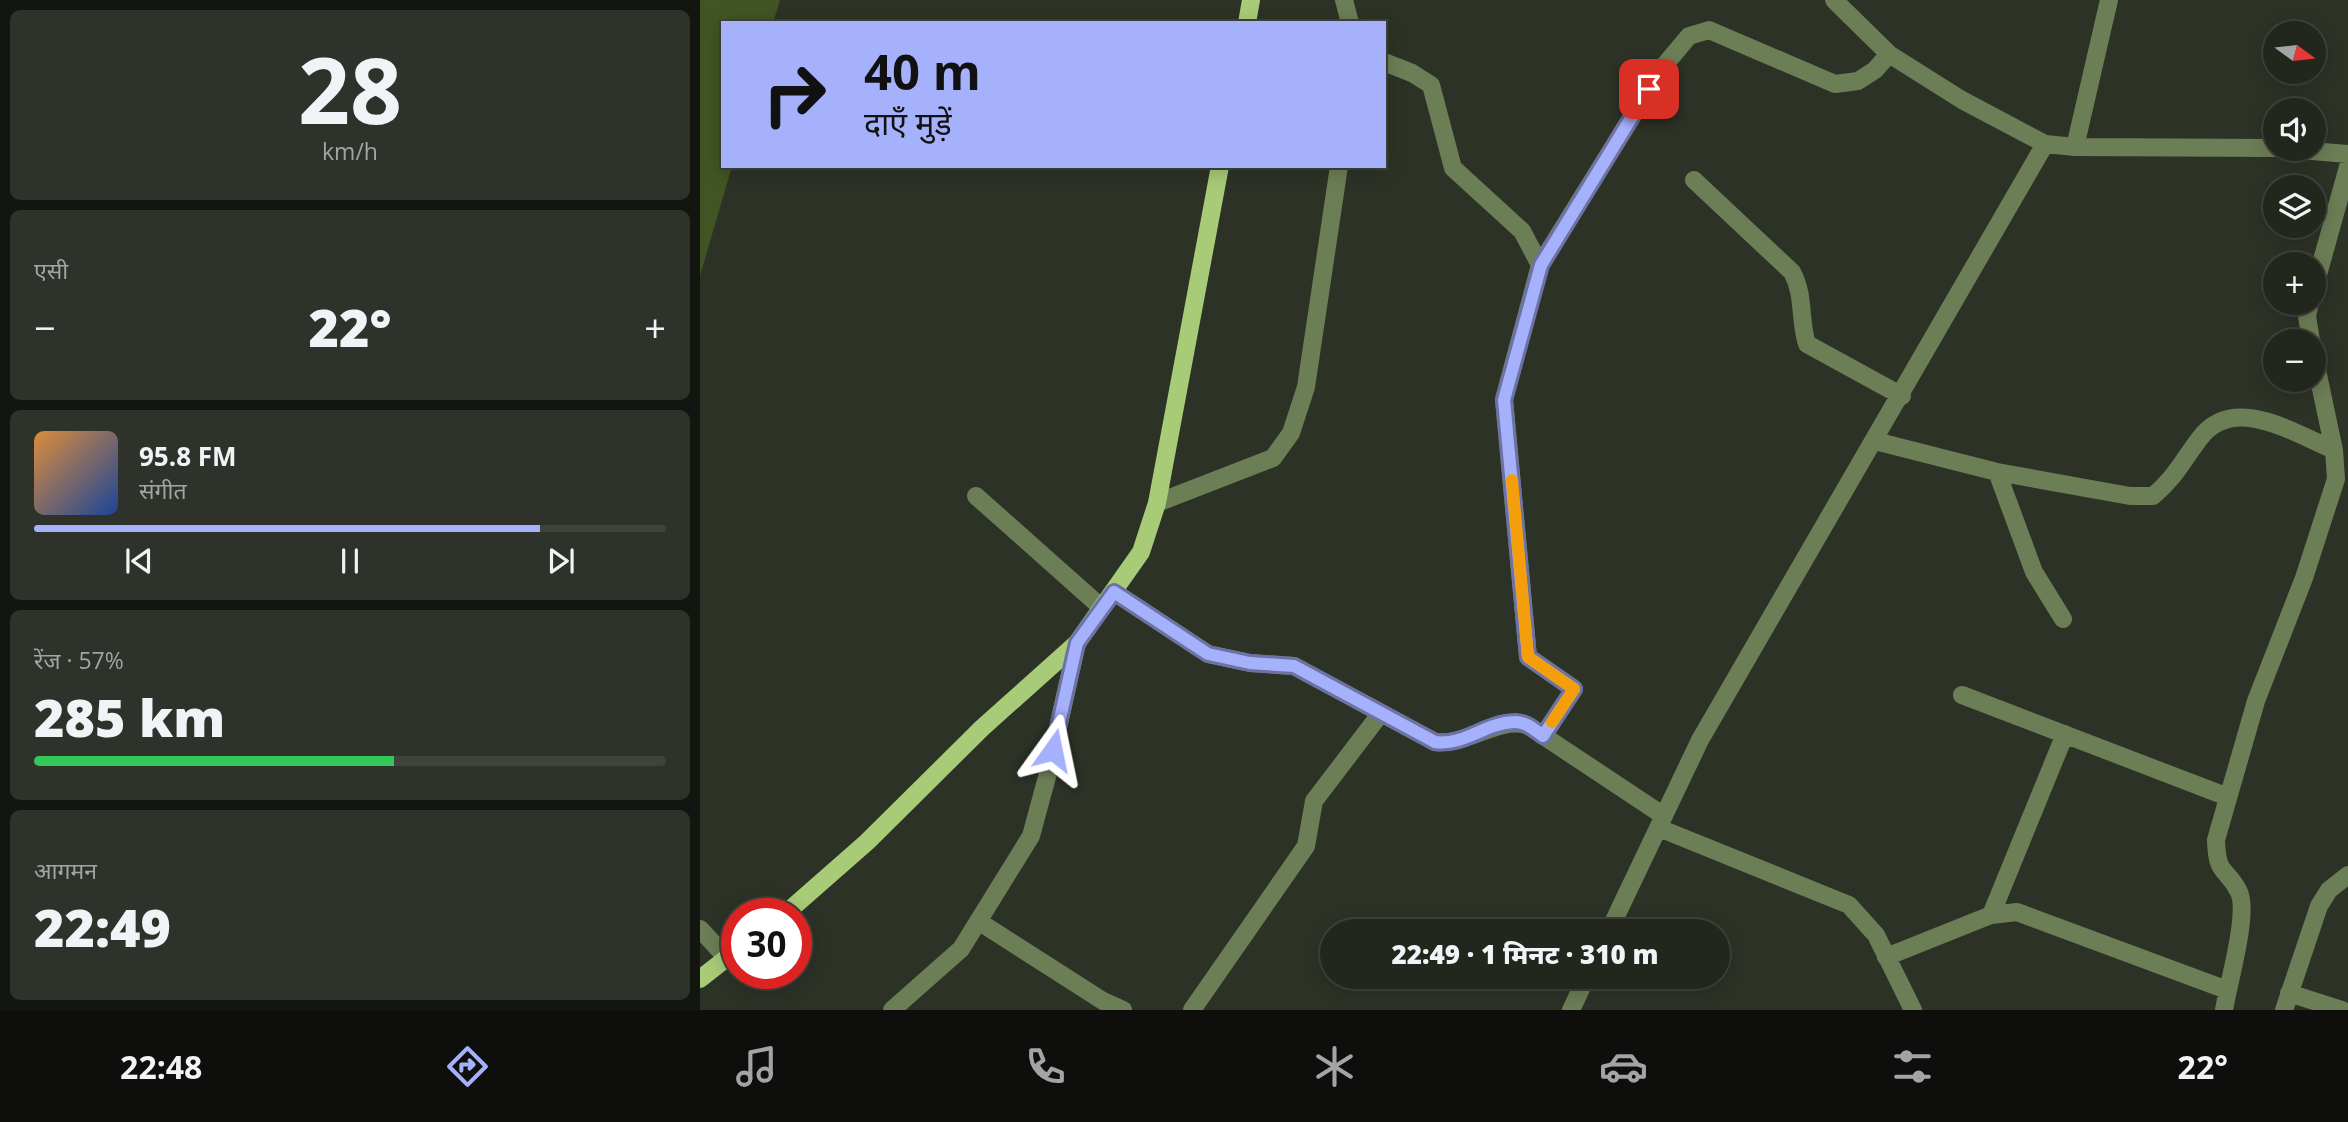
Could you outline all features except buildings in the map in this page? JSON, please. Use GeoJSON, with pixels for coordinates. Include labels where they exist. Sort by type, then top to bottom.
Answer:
{"type":"FeatureCollection","features":[{"type":"Feature","properties":{"kind":"main road"},"geometry":{"type":"LineString","coordinates":[[1247,21],[1251,0]]}},
{"type":"Feature","properties":{"kind":"main road"},"geometry":{"type":"LineString","coordinates":[[803,898],[867,842],[982,729],[1077,643],[1141,552],[1157,503],[1220,168]]}},
{"type":"Feature","properties":{"kind":"main road"},"geometry":{"type":"LineString","coordinates":[[700,979],[721,963]]}},
{"type":"Feature","properties":{"kind":"street"},"geometry":{"type":"LineString","coordinates":[[1344,0],[1349,21]]}},
{"type":"Feature","properties":{"kind":"street"},"geometry":{"type":"LineString","coordinates":[[1834,0],[1889,54],[1962,100],[2045,144],[2076,147],[2263,148]]}},
{"type":"Feature","properties":{"kind":"street"},"geometry":{"type":"LineString","coordinates":[[2076,147],[2109,0]]}},
{"type":"Feature","properties":{"kind":"street"},"geometry":{"type":"LineString","coordinates":[[1543,736],[1574,689],[1528,657],[1504,400],[1541,265],[1663,67],[1689,36],[1709,30],[1835,84],[1858,80],[1875,70],[1889,54]]}},
{"type":"Feature","properties":{"kind":"street"},"geometry":{"type":"LineString","coordinates":[[1386,63],[1412,73],[1431,85],[1453,168],[1522,231],[1541,265]]}},
{"type":"Feature","properties":{"kind":"street"},"geometry":{"type":"LineString","coordinates":[[1615,919],[1700,740],[1902,396],[2045,144]]}},
{"type":"Feature","properties":{"kind":"street"},"geometry":{"type":"LineString","coordinates":[[2326,152],[2348,154]]}},
{"type":"Feature","properties":{"kind":"street"},"geometry":{"type":"LineString","coordinates":[[2324,252],[2348,167]]}},
{"type":"Feature","properties":{"kind":"street"},"geometry":{"type":"LineString","coordinates":[[1157,503],[1273,458],[1292,433],[1306,387],[1339,168]]}},
{"type":"Feature","properties":{"kind":"street"},"geometry":{"type":"LineString","coordinates":[[1694,180],[1792,272],[1801,289],[1802,327],[1807,344],[1902,396]]}},
{"type":"Feature","properties":{"kind":"street"},"geometry":{"type":"LineString","coordinates":[[2224,1010],[2242,913],[2240,893],[2217,864],[2216,840],[2256,701],[2304,578],[2336,479],[2334,450],[2322,392]]}},
{"type":"Feature","properties":{"kind":"street"},"geometry":{"type":"LineString","coordinates":[[1875,441],[1997,472],[2130,496],[2153,496],[2174,478],[2202,435],[2225,419],[2246,415],[2334,450]]}},
{"type":"Feature","properties":{"kind":"street"},"geometry":{"type":"LineString","coordinates":[[1997,472],[2034,572],[2063,619]]}},
{"type":"Feature","properties":{"kind":"street"},"geometry":{"type":"LineString","coordinates":[[975,496],[1102,608]]}},
{"type":"Feature","properties":{"kind":"street"},"geometry":{"type":"LineString","coordinates":[[1114,592],[1208,654],[1250,663],[1294,666],[1435,742],[1451,744],[1514,722],[1527,725],[1661,822],[1849,905],[1876,935],[1908,1007]]}},
{"type":"Feature","properties":{"kind":"street"},"geometry":{"type":"LineString","coordinates":[[892,1010],[961,949],[1031,836],[1077,643]]}},
{"type":"Feature","properties":{"kind":"street"},"geometry":{"type":"LineString","coordinates":[[1962,695],[2228,797]]}},
{"type":"Feature","properties":{"kind":"street"},"geometry":{"type":"LineString","coordinates":[[1192,1010],[1306,846],[1314,801],[1381,713]]}},
{"type":"Feature","properties":{"kind":"street"},"geometry":{"type":"LineString","coordinates":[[1991,915],[2065,734]]}},
{"type":"Feature","properties":{"kind":"street"},"geometry":{"type":"LineString","coordinates":[[2342,1010],[2286,1002],[2319,906],[2329,890],[2348,875]]}},
{"type":"Feature","properties":{"kind":"street"},"geometry":{"type":"LineString","coordinates":[[1886,957],[1991,915],[2017,912],[2227,990]]}},
{"type":"Feature","properties":{"kind":"street"},"geometry":{"type":"LineString","coordinates":[[978,921],[1103,1001],[1123,1010]]}},
{"type":"Feature","properties":{"kind":"street"},"geometry":{"type":"LineString","coordinates":[[700,929],[721,945]]}},
{"type":"Feature","properties":{"kind":"street"},"geometry":{"type":"LineString","coordinates":[[1571,1010],[1581,989]]}},
{"type":"Feature","properties":{"kind":"green space"},"geometry":{"type":"Polygon","coordinates":[[[700,0],[780,0],[774,21],[721,21],[721,168],[731,168],[700,276],[700,0]]]}},
{"type":"Feature","properties":{"kind":"slow traffic"},"geometry":{"type":"LineString","coordinates":[[1512,480],[1528,657],[1574,689],[1552,722]]}},
{"type":"Feature","properties":{"kind":"route"},"geometry":{"type":"LineString","coordinates":[[1053,750],[1077,643],[1114,592],[1208,654],[1250,663],[1294,666],[1435,742],[1451,744],[1514,722],[1527,725],[1543,736],[1574,689],[1528,657],[1504,400],[1541,265],[1649,89]]}}]}
